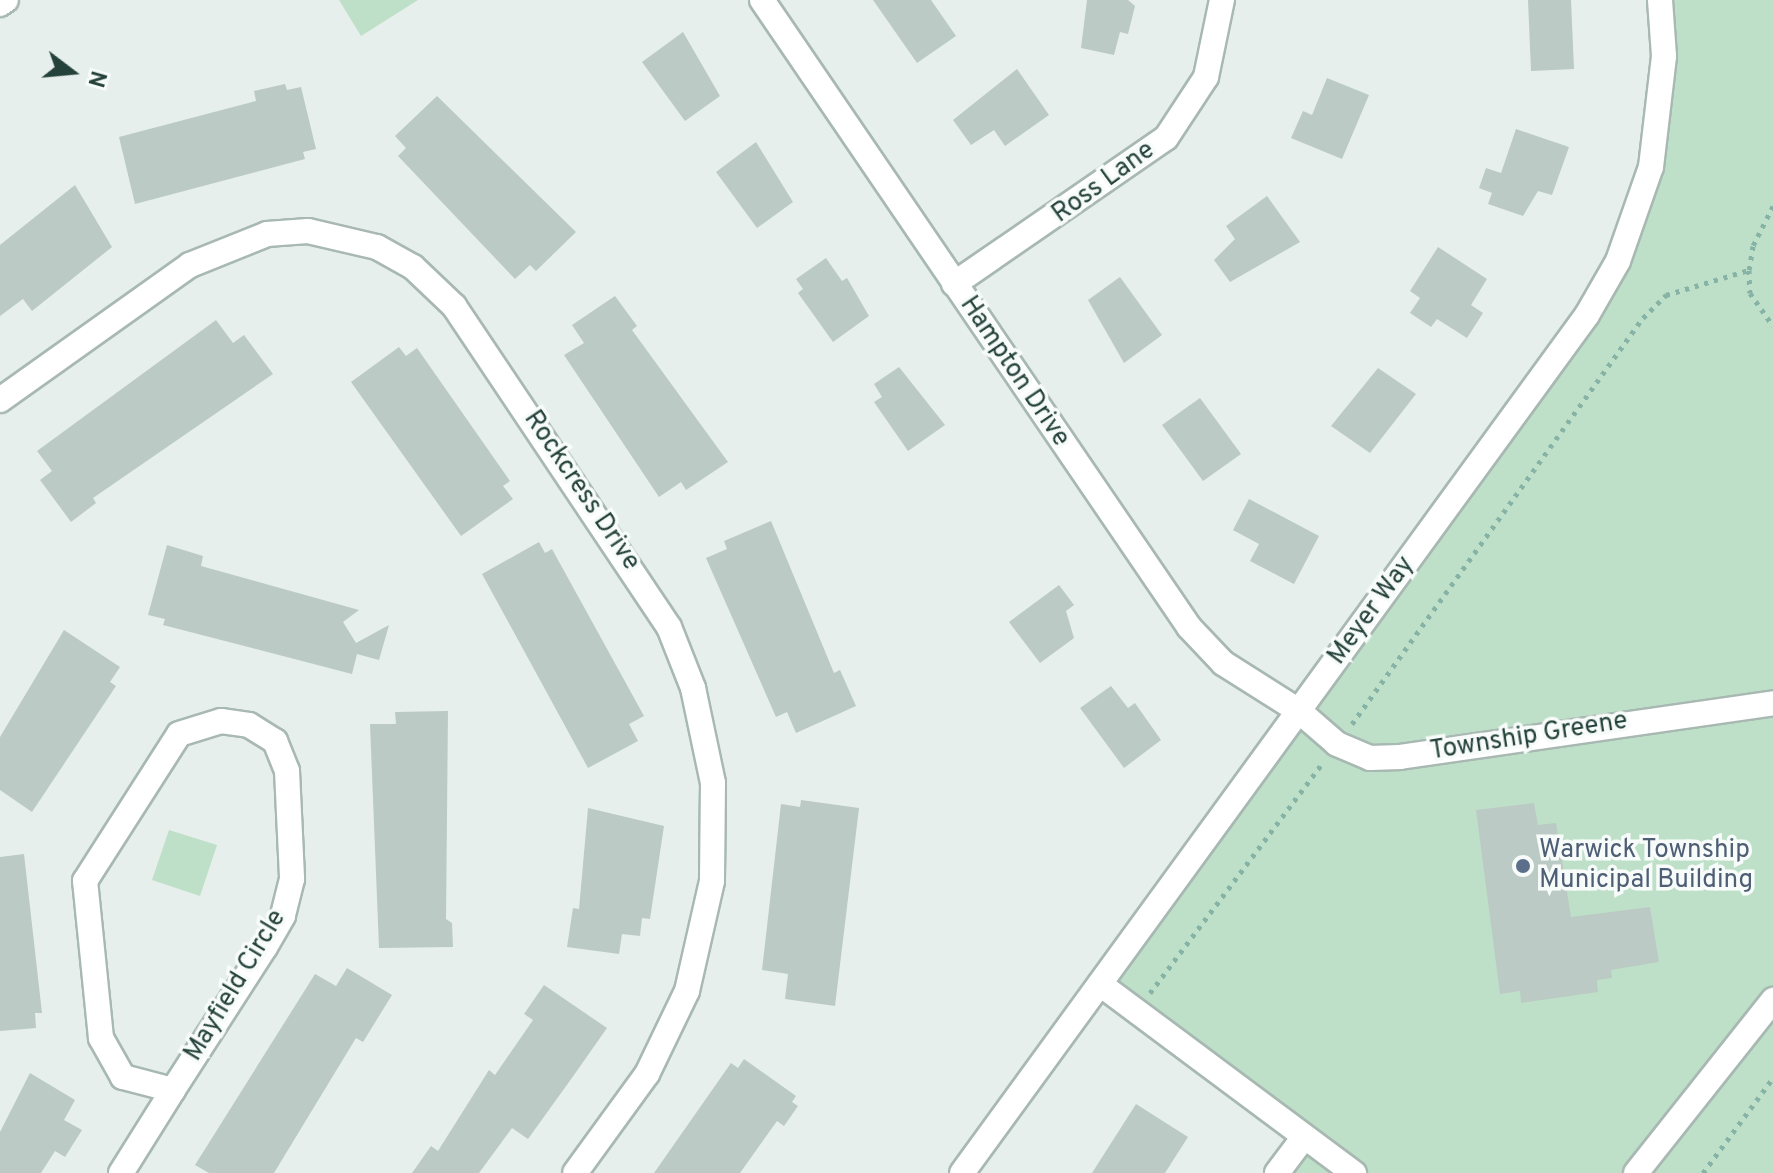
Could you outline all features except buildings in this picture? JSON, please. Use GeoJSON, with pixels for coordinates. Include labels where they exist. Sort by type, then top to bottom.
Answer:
{"type":"FeatureCollection","features":[{"type":"Feature","properties":{"kind":"street"},"geometry":{"type":"LineString","coordinates":[[0,4],[6,0]]}},
{"type":"Feature","properties":{"kind":"street","name":"Hampton Drive"},"geometry":{"type":"LineString","coordinates":[[762,0],[1189,627],[1223,663],[1299,711]]}},
{"type":"Feature","properties":{"kind":"street","name":"Ross Lane"},"geometry":{"type":"LineString","coordinates":[[954,284],[1166,138],[1206,77],[1222,0]]}},
{"type":"Feature","properties":{"kind":"street","name":"Meyer Way"},"geometry":{"type":"LineString","coordinates":[[962,1173],[1587,315],[1618,261],[1647,181],[1659,125],[1660,0]]}},
{"type":"Feature","properties":{"kind":"street","name":"Rockcress Drive"},"geometry":{"type":"LineString","coordinates":[[0,400],[190,265],[267,234],[308,231],[377,247],[413,267],[454,306],[669,627],[696,698],[713,783],[712,881],[687,991],[647,1074],[575,1173]]}},
{"type":"Feature","properties":{"kind":"street","name":"Township Greene"},"geometry":{"type":"LineString","coordinates":[[1299,711],[1337,744],[1370,758],[1400,757],[1773,703]]}},
{"type":"Feature","properties":{"kind":"street","name":"Mayfield Circle"},"geometry":{"type":"LineString","coordinates":[[121,1173],[283,916],[292,879],[287,771],[275,741],[249,725],[221,721],[179,734],[85,881],[101,1038],[123,1077],[173,1090]]}},
{"type":"Feature","properties":{"kind":"street"},"geometry":{"type":"LineString","coordinates":[[1100,984],[1354,1173]]}},
{"type":"Feature","properties":{"kind":"street"},"geometry":{"type":"LineString","coordinates":[[1636,1173],[1773,1000]]}},
{"type":"Feature","properties":{"kind":"street"},"geometry":{"type":"LineString","coordinates":[[1277,1173],[1304,1137]]}},
{"type":"Feature","properties":{"kind":"path"},"geometry":{"type":"LineString","coordinates":[[1773,206],[1749,270],[1750,293],[1773,326]]}},
{"type":"Feature","properties":{"kind":"path"},"geometry":{"type":"LineString","coordinates":[[1137,1011],[1337,744],[1643,318],[1666,295],[1749,270]]}},
{"type":"Feature","properties":{"kind":"path"},"geometry":{"type":"LineString","coordinates":[[1703,1173],[1773,1078]]}},
{"type":"Feature","properties":{"kind":"green space"},"geometry":{"type":"Polygon","coordinates":[[[339,0],[418,0],[361,36],[339,0]]]}},
{"type":"Feature","properties":{"kind":"green space"},"geometry":{"type":"Polygon","coordinates":[[[1659,0],[1773,0],[1773,1173],[1277,1173],[1303,1137],[1100,984],[1587,315],[1651,167],[1659,0]]]}},
{"type":"Feature","properties":{"kind":"green space"},"geometry":{"type":"Polygon","coordinates":[[[169,830],[217,845],[200,896],[152,880],[169,830]]]}},
{"type":"Feature","properties":{"kind":"place","name":"Warwick Township Municipal Building"},"geometry":{"type":"Point","coordinates":[1523,866]}}]}
